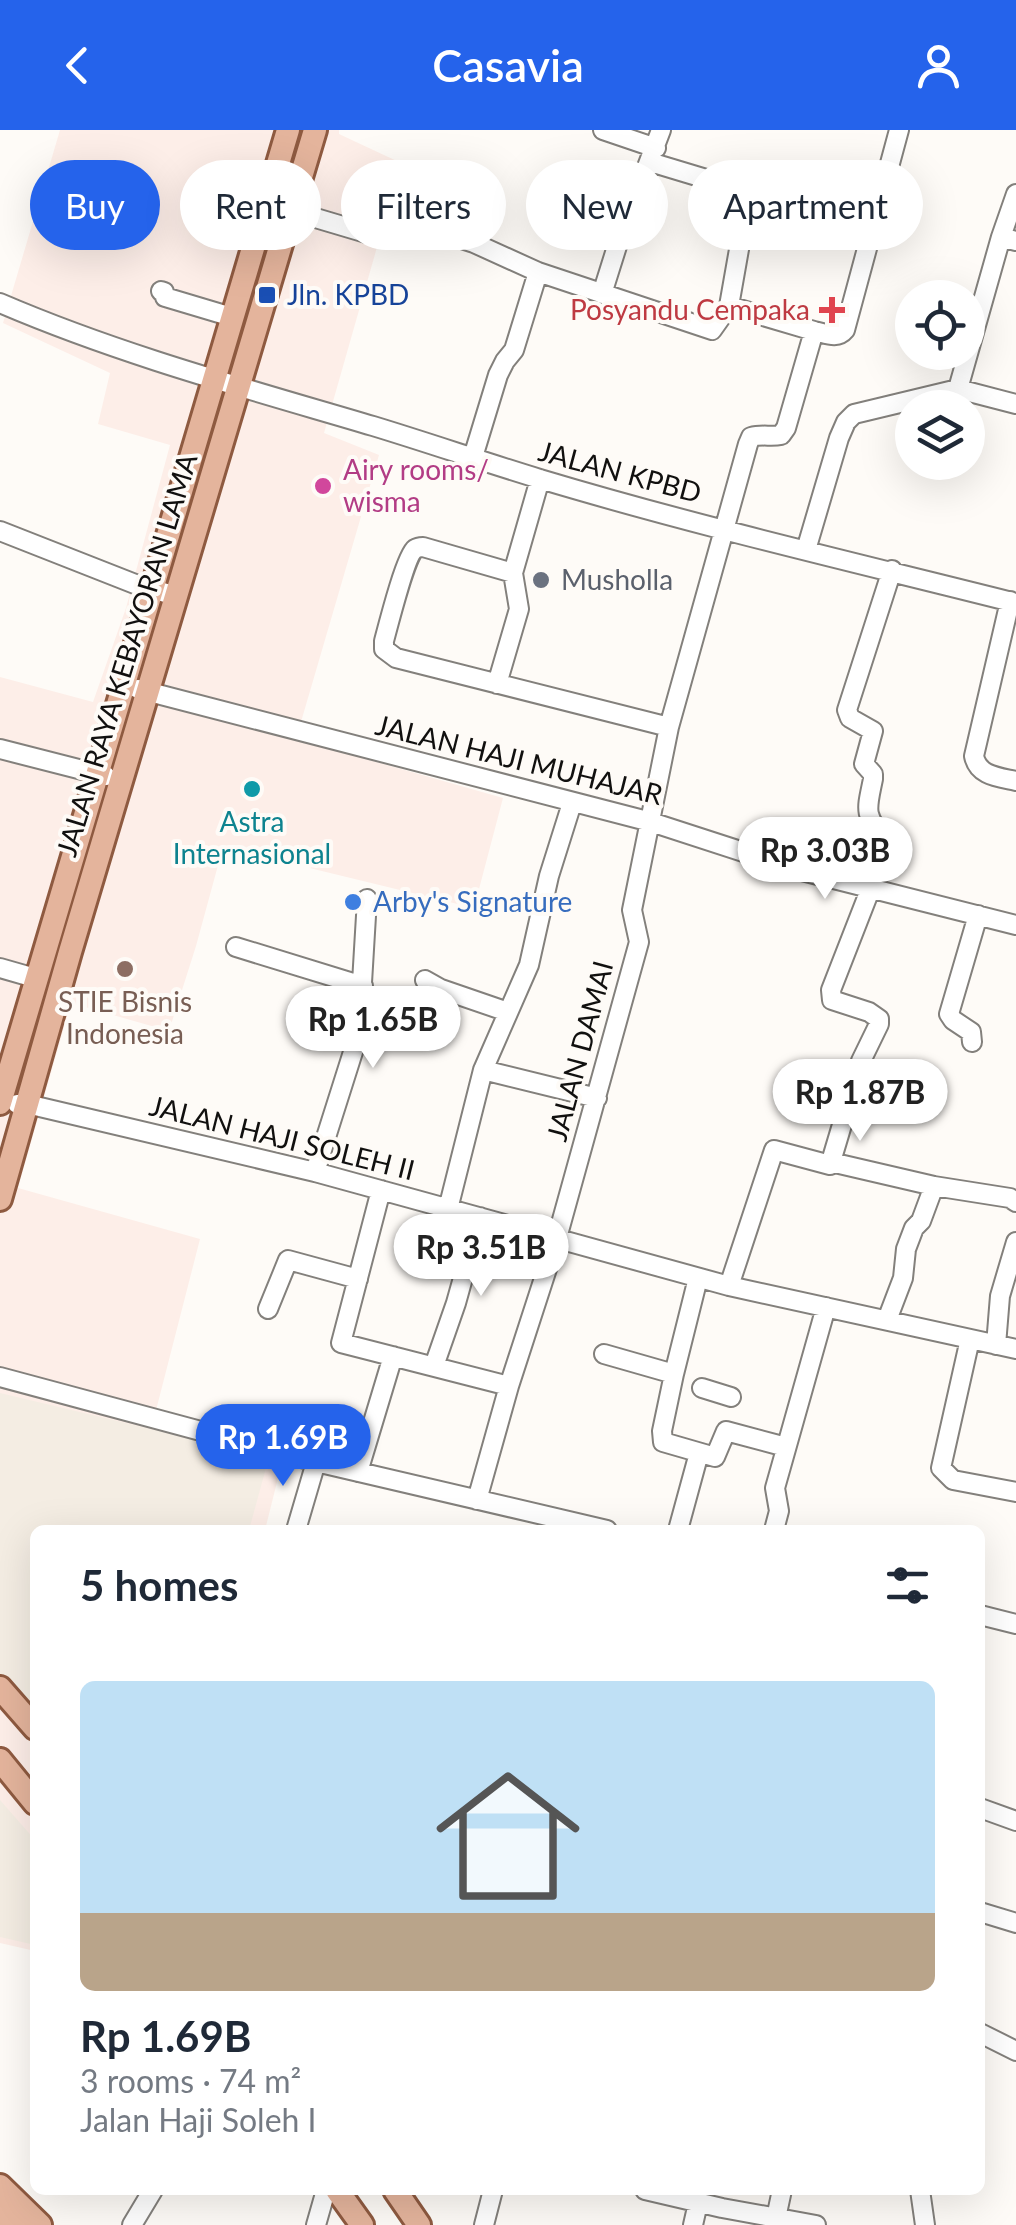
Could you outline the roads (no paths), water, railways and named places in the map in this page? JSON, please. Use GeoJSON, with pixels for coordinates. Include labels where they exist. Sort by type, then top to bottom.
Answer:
{"type":"FeatureCollection","features":[{"type":"Feature","properties":{"kind":"main road","name":"JALAN RAYA KEBAYORAN LAMA"},"geometry":{"type":"LineString","coordinates":[[0,1104],[288,130]]}},
{"type":"Feature","properties":{"kind":"main road","name":"JALAN RAYA KEBAYORAN LAMA"},"geometry":{"type":"LineString","coordinates":[[306,160],[315,130]]}},
{"type":"Feature","properties":{"kind":"main road","name":"JALAN RAYA KEBAYORAN LAMA"},"geometry":{"type":"LineString","coordinates":[[0,1196],[280,250]]}},
{"type":"Feature","properties":{"kind":"main road"},"geometry":{"type":"LineString","coordinates":[[200,426],[224,434]]}},
{"type":"Feature","properties":{"kind":"main road"},"geometry":{"type":"LineString","coordinates":[[0,1688],[30,1722]]}},
{"type":"Feature","properties":{"kind":"main road"},"geometry":{"type":"LineString","coordinates":[[0,1760],[30,1797]]}},
{"type":"Feature","properties":{"kind":"main road"},"geometry":{"type":"LineString","coordinates":[[0,2186],[40,2225]]}},
{"type":"Feature","properties":{"kind":"main road"},"geometry":{"type":"LineString","coordinates":[[341,2195],[362,2225]]}},
{"type":"Feature","properties":{"kind":"main road"},"geometry":{"type":"LineString","coordinates":[[398,2195],[419,2225]]}},
{"type":"Feature","properties":{"kind":"main road"},"geometry":{"type":"LineString","coordinates":[[0,2212],[12,2225]]}},
{"type":"Feature","properties":{"kind":"street"},"geometry":{"type":"LineString","coordinates":[[321,219],[386,237],[391,221],[397,218],[474,243],[538,272],[712,330],[730,306],[742,238],[744,190],[656,147],[604,130]]}},
{"type":"Feature","properties":{"kind":"street"},"geometry":{"type":"LineString","coordinates":[[730,306],[841,335],[899,130]]}},
{"type":"Feature","properties":{"kind":"street"},"geometry":{"type":"LineString","coordinates":[[602,294],[656,147]]}},
{"type":"Feature","properties":{"kind":"street"},"geometry":{"type":"LineString","coordinates":[[958,389],[1009,239],[1016,194]]}},
{"type":"Feature","properties":{"kind":"street"},"geometry":{"type":"LineString","coordinates":[[474,457],[498,375],[514,350],[538,272]]}},
{"type":"Feature","properties":{"kind":"street"},"geometry":{"type":"LineString","coordinates":[[160,290],[165,297],[232,317]]}},
{"type":"Feature","properties":{"kind":"street","name":"JALAN KPBD"},"geometry":{"type":"LineString","coordinates":[[0,302],[55,326],[214,379],[540,479],[1013,602]]}},
{"type":"Feature","properties":{"kind":"street","name":"JALAN DAMAI"},"geometry":{"type":"LineString","coordinates":[[476,1500],[557,1238],[639,942],[631,914],[669,726],[748,444],[751,437],[782,435],[814,330]]}},
{"type":"Feature","properties":{"kind":"street"},"geometry":{"type":"LineString","coordinates":[[806,550],[849,417],[958,389],[1016,404]]}},
{"type":"Feature","properties":{"kind":"street"},"geometry":{"type":"LineString","coordinates":[[498,684],[519,610],[513,573],[540,479]]}},
{"type":"Feature","properties":{"kind":"street"},"geometry":{"type":"LineString","coordinates":[[0,531],[176,596]]}},
{"type":"Feature","properties":{"kind":"street"},"geometry":{"type":"LineString","coordinates":[[513,573],[417,547],[409,558],[384,641],[386,653],[669,726]]}},
{"type":"Feature","properties":{"kind":"street"},"geometry":{"type":"LineString","coordinates":[[830,1165],[861,1061],[879,1024],[874,1015],[837,1003],[831,990],[870,890],[884,838],[869,821],[866,810],[873,774],[864,764],[873,731],[850,718],[847,710],[892,570]]}},
{"type":"Feature","properties":{"kind":"street"},"geometry":{"type":"LineString","coordinates":[[1013,602],[974,756],[984,772],[1016,780]]}},
{"type":"Feature","properties":{"kind":"street","name":"JALAN HAJI MUHAJAR"},"geometry":{"type":"LineString","coordinates":[[124,683],[651,822],[802,872],[1016,924]]}},
{"type":"Feature","properties":{"kind":"street"},"geometry":{"type":"LineString","coordinates":[[0,749],[120,780]]}},
{"type":"Feature","properties":{"kind":"street"},"geometry":{"type":"LineString","coordinates":[[448,1209],[483,1070],[529,965],[549,876],[572,803]]}},
{"type":"Feature","properties":{"kind":"street"},"geometry":{"type":"LineString","coordinates":[[315,1172],[360,1034],[367,899]]}},
{"type":"Feature","properties":{"kind":"street"},"geometry":{"type":"LineString","coordinates":[[972,1042],[972,1032],[949,1014],[978,915]]}},
{"type":"Feature","properties":{"kind":"street"},"geometry":{"type":"LineString","coordinates":[[236,947],[363,986]]}},
{"type":"Feature","properties":{"kind":"street"},"geometry":{"type":"LineString","coordinates":[[0,968],[36,978]]}},
{"type":"Feature","properties":{"kind":"street"},"geometry":{"type":"LineString","coordinates":[[425,980],[508,1012]]}},
{"type":"Feature","properties":{"kind":"street"},"geometry":{"type":"LineString","coordinates":[[483,1070],[597,1098]]}},
{"type":"Feature","properties":{"kind":"street","name":"JALAN HAJI SOLEH II"},"geometry":{"type":"LineString","coordinates":[[0,1104],[27,1104],[315,1172],[729,1286],[1016,1349]]}},
{"type":"Feature","properties":{"kind":"street"},"geometry":{"type":"LineString","coordinates":[[729,1286],[774,1150],[1016,1202]]}},
{"type":"Feature","properties":{"kind":"street"},"geometry":{"type":"LineString","coordinates":[[887,1320],[903,1278],[906,1250],[934,1186]]}},
{"type":"Feature","properties":{"kind":"street"},"geometry":{"type":"LineString","coordinates":[[381,1190],[340,1342],[510,1386]]}},
{"type":"Feature","properties":{"kind":"street"},"geometry":{"type":"LineString","coordinates":[[434,1366],[480,1217]]}},
{"type":"Feature","properties":{"kind":"street"},"geometry":{"type":"LineString","coordinates":[[996,1345],[1000,1296],[1016,1242]]}},
{"type":"Feature","properties":{"kind":"street"},"geometry":{"type":"LineString","coordinates":[[268,1309],[288,1260],[358,1279]]}},
{"type":"Feature","properties":{"kind":"street"},"geometry":{"type":"LineString","coordinates":[[698,1278],[674,1374],[663,1442],[716,1456],[726,1430],[786,1446]]}},
{"type":"Feature","properties":{"kind":"street"},"geometry":{"type":"LineString","coordinates":[[776,1525],[780,1511],[775,1488],[826,1308]]}},
{"type":"Feature","properties":{"kind":"street"},"geometry":{"type":"LineString","coordinates":[[970,1339],[941,1468],[953,1480],[1016,1492]]}},
{"type":"Feature","properties":{"kind":"street"},"geometry":{"type":"LineString","coordinates":[[604,1354],[674,1374]]}},
{"type":"Feature","properties":{"kind":"street"},"geometry":{"type":"LineString","coordinates":[[358,1472],[393,1356]]}},
{"type":"Feature","properties":{"kind":"street"},"geometry":{"type":"LineString","coordinates":[[0,1377],[316,1462],[584,1525]]}},
{"type":"Feature","properties":{"kind":"street"},"geometry":{"type":"LineString","coordinates":[[702,1388],[730,1397]]}},
{"type":"Feature","properties":{"kind":"street"},"geometry":{"type":"LineString","coordinates":[[679,1525],[700,1452]]}},
{"type":"Feature","properties":{"kind":"street"},"geometry":{"type":"LineString","coordinates":[[297,1525],[316,1462]]}},
{"type":"Feature","properties":{"kind":"street"},"geometry":{"type":"LineString","coordinates":[[985,1616],[1013,1623]]}},
{"type":"Feature","properties":{"kind":"street"},"geometry":{"type":"LineString","coordinates":[[985,1809],[1014,1814]]}},
{"type":"Feature","properties":{"kind":"street"},"geometry":{"type":"LineString","coordinates":[[985,1914],[1016,1923]]}},
{"type":"Feature","properties":{"kind":"street"},"geometry":{"type":"LineString","coordinates":[[985,2036],[1016,2051]]}},
{"type":"Feature","properties":{"kind":"street"},"geometry":{"type":"LineString","coordinates":[[132,2225],[150,2195]]}},
{"type":"Feature","properties":{"kind":"street"},"geometry":{"type":"LineString","coordinates":[[316,2225],[325,2195]]}},
{"type":"Feature","properties":{"kind":"street"},"geometry":{"type":"LineString","coordinates":[[484,2225],[492,2195]]}},
{"type":"Feature","properties":{"kind":"street"},"geometry":{"type":"LineString","coordinates":[[667,2195],[816,2225]]}},
{"type":"Feature","properties":{"kind":"street"},"geometry":{"type":"LineString","coordinates":[[776,2218],[781,2195]]}},
{"type":"Feature","properties":{"kind":"street"},"geometry":{"type":"LineString","coordinates":[[921,2195],[925,2225]]}},
{"type":"Feature","properties":{"kind":"street"},"geometry":{"type":"LineString","coordinates":[[694,2225],[698,2202]]}},
{"type":"Feature","properties":{"kind":"place","name":"Jln. KPBD"},"geometry":{"type":"Point","coordinates":[267,295]}},
{"type":"Feature","properties":{"kind":"place","name":"Posyandu Cempaka"},"geometry":{"type":"Point","coordinates":[832,310]}},
{"type":"Feature","properties":{"kind":"place","name":"Airy rooms/ wisma"},"geometry":{"type":"Point","coordinates":[323,486]}},
{"type":"Feature","properties":{"kind":"place","name":"Musholla"},"geometry":{"type":"Point","coordinates":[541,580]}},
{"type":"Feature","properties":{"kind":"place","name":"Astra Internasional"},"geometry":{"type":"Point","coordinates":[252,789]}},
{"type":"Feature","properties":{"kind":"place","name":"Arby's Signature"},"geometry":{"type":"Point","coordinates":[353,902]}},
{"type":"Feature","properties":{"kind":"place","name":"STIE Bisnis Indonesia"},"geometry":{"type":"Point","coordinates":[125,969]}}]}
